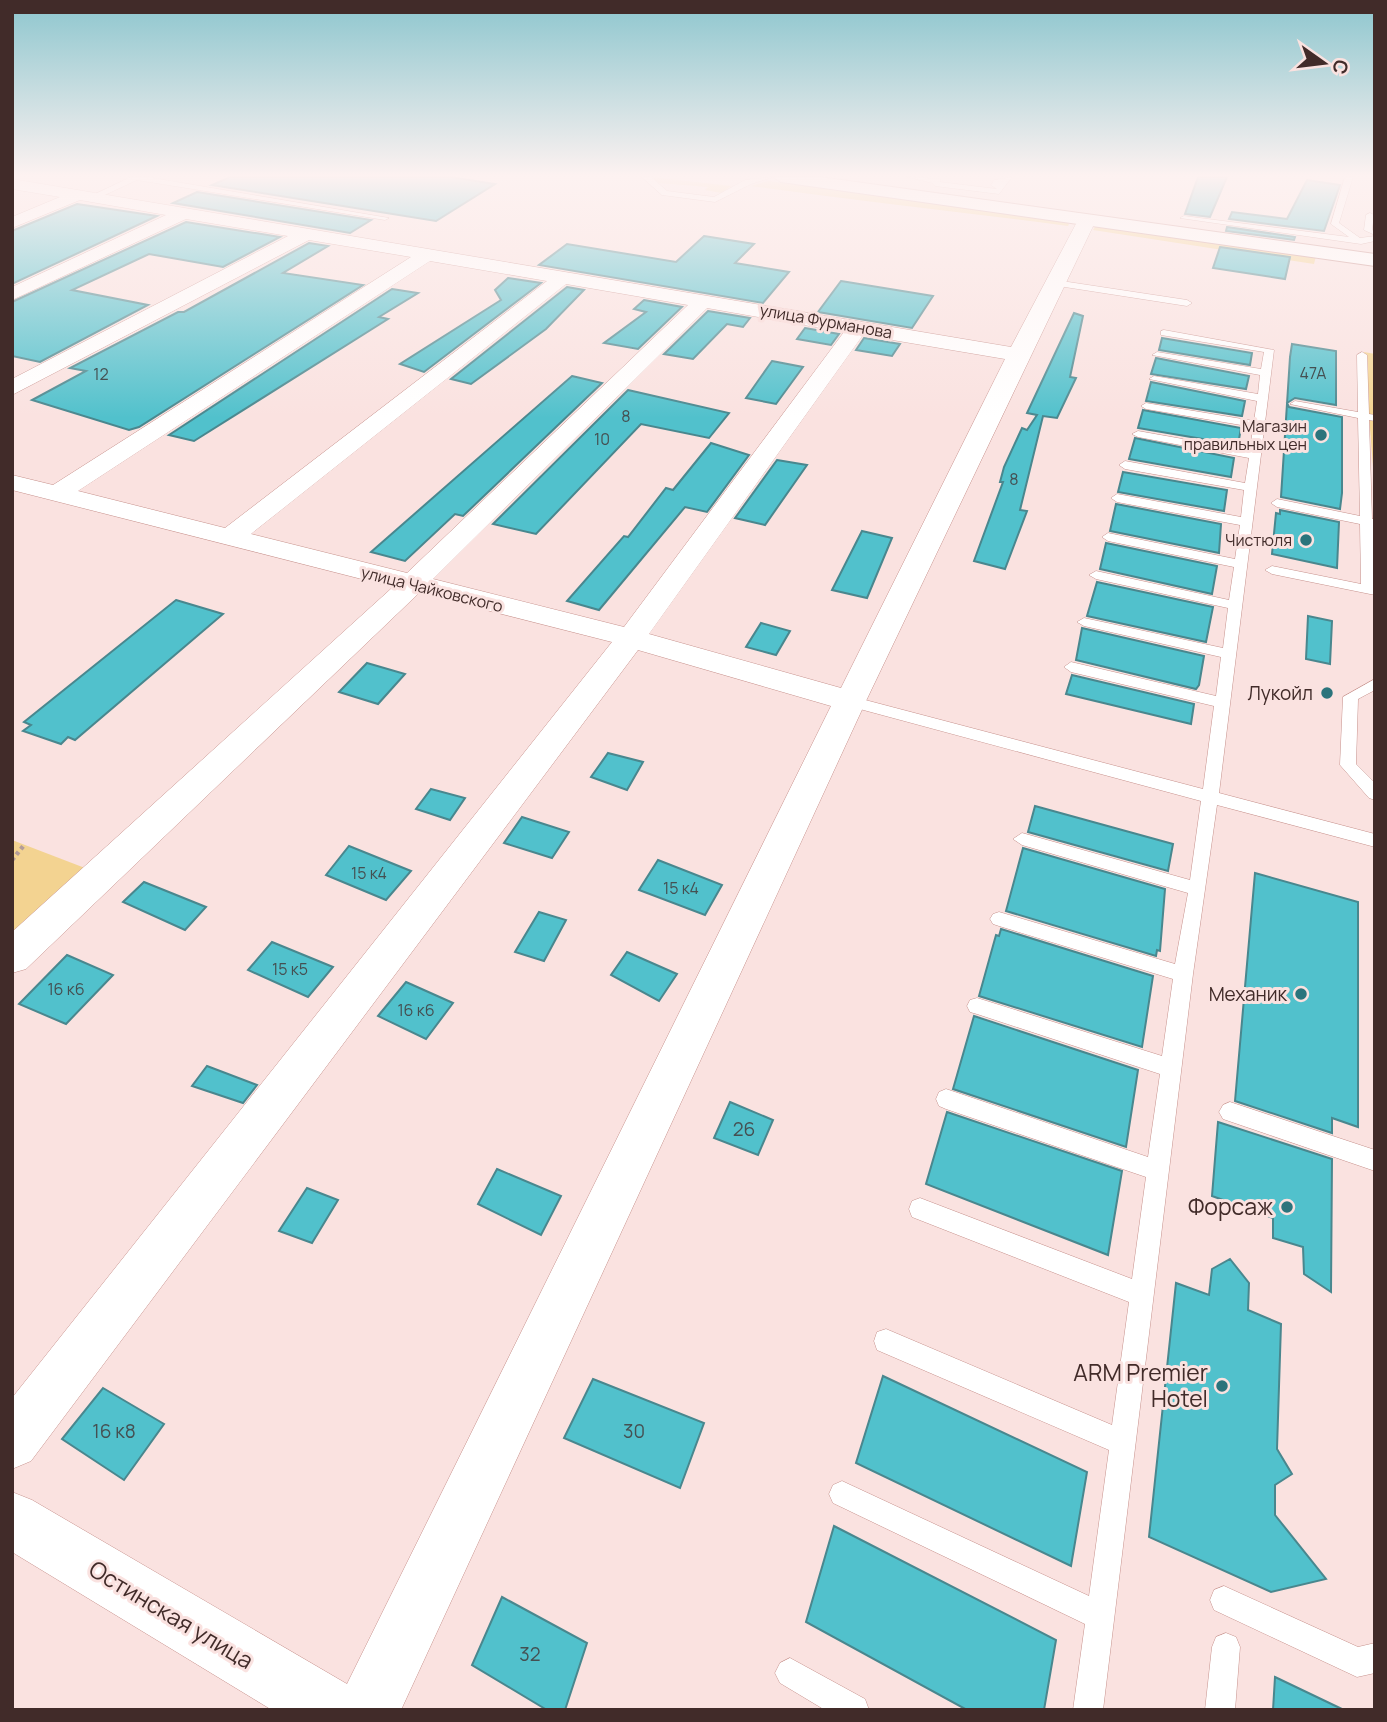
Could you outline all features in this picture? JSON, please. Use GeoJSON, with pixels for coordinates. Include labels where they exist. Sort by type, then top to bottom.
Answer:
{"type":"FeatureCollection","features":[{"type":"Feature","properties":{"kind":"street"},"geometry":{"type":"LineString","coordinates":[[12,294],[90,257]]}},
{"type":"Feature","properties":{"kind":"street"},"geometry":{"type":"LineString","coordinates":[[12,388],[261,257]]}},
{"type":"Feature","properties":{"kind":"street"},"geometry":{"type":"LineString","coordinates":[[56,494],[423,257]]}},
{"type":"Feature","properties":{"kind":"street","name":"улица Фурманова"},"geometry":{"type":"LineString","coordinates":[[448,257],[1018,355]]}},
{"type":"Feature","properties":{"kind":"street"},"geometry":{"type":"LineString","coordinates":[[368,1710],[850,702],[1018,355],[1068,257]]}},
{"type":"Feature","properties":{"kind":"street"},"geometry":{"type":"LineString","coordinates":[[230,537],[563,277]]}},
{"type":"Feature","properties":{"kind":"street"},"geometry":{"type":"LineString","coordinates":[[12,957],[412,584],[705,300]]}},
{"type":"Feature","properties":{"kind":"street"},"geometry":{"type":"LineString","coordinates":[[12,1442],[631,638],[858,327]]}},
{"type":"Feature","properties":{"kind":"street","name":"улица Чайковского"},"geometry":{"type":"LineString","coordinates":[[12,482],[631,638],[850,702]]}},
{"type":"Feature","properties":{"kind":"street","name":"Остинская улица"},"geometry":{"type":"LineString","coordinates":[[12,1520],[331,1710]]}},
{"type":"Feature","properties":{"kind":"lane"},"geometry":{"type":"LineString","coordinates":[[1055,284],[1187,303]]}},
{"type":"Feature","properties":{"kind":"lane"},"geometry":{"type":"LineString","coordinates":[[1088,1710],[1183,974],[1198,889],[1269,350],[1164,333]]}},
{"type":"Feature","properties":{"kind":"lane"},"geometry":{"type":"LineString","coordinates":[[1157,355],[1265,373]]}},
{"type":"Feature","properties":{"kind":"lane"},"geometry":{"type":"LineString","coordinates":[[1272,570],[1371,590],[1369,417],[1362,355]]}},
{"type":"Feature","properties":{"kind":"lane"},"geometry":{"type":"LineString","coordinates":[[1154,379],[1261,398]]}},
{"type":"Feature","properties":{"kind":"lane"},"geometry":{"type":"LineString","coordinates":[[1295,404],[1369,417]]}},
{"type":"Feature","properties":{"kind":"lane"},"geometry":{"type":"LineString","coordinates":[[1146,406],[1259,425]]}},
{"type":"Feature","properties":{"kind":"lane"},"geometry":{"type":"LineString","coordinates":[[1138,434],[1253,456]]}},
{"type":"Feature","properties":{"kind":"lane"},"geometry":{"type":"LineString","coordinates":[[1125,465],[1252,488]]}},
{"type":"Feature","properties":{"kind":"lane"},"geometry":{"type":"LineString","coordinates":[[1117,498],[1246,522]]}},
{"type":"Feature","properties":{"kind":"lane"},"geometry":{"type":"LineString","coordinates":[[1277,503],[1370,521]]}},
{"type":"Feature","properties":{"kind":"lane"},"geometry":{"type":"LineString","coordinates":[[1108,537],[1240,564]]}},
{"type":"Feature","properties":{"kind":"lane"},"geometry":{"type":"LineString","coordinates":[[1096,575],[1235,605]]}},
{"type":"Feature","properties":{"kind":"lane"},"geometry":{"type":"LineString","coordinates":[[1084,622],[1228,654]]}},
{"type":"Feature","properties":{"kind":"lane"},"geometry":{"type":"LineString","coordinates":[[1071,667],[1222,703]]}},
{"type":"Feature","properties":{"kind":"lane"},"geometry":{"type":"LineString","coordinates":[[1375,684],[1351,697],[1348,765],[1375,794]]}},
{"type":"Feature","properties":{"kind":"lane"},"geometry":{"type":"LineString","coordinates":[[850,702],[1375,841]]}},
{"type":"Feature","properties":{"kind":"lane"},"geometry":{"type":"LineString","coordinates":[[1021,839],[1198,889]]}},
{"type":"Feature","properties":{"kind":"lane"},"geometry":{"type":"LineString","coordinates":[[999,919],[1183,974]]}},
{"type":"Feature","properties":{"kind":"lane"},"geometry":{"type":"LineString","coordinates":[[977,1006],[1171,1068]]}},
{"type":"Feature","properties":{"kind":"lane"},"geometry":{"type":"LineString","coordinates":[[946,1099],[1159,1171]]}},
{"type":"Feature","properties":{"kind":"lane"},"geometry":{"type":"LineString","coordinates":[[1230,1112],[1375,1161]]}},
{"type":"Feature","properties":{"kind":"lane"},"geometry":{"type":"LineString","coordinates":[[920,1209],[1142,1295]]}},
{"type":"Feature","properties":{"kind":"lane"},"geometry":{"type":"LineString","coordinates":[[886,1340],[1123,1443]]}},
{"type":"Feature","properties":{"kind":"lane"},"geometry":{"type":"LineString","coordinates":[[842,1494],[1100,1616]]}},
{"type":"Feature","properties":{"kind":"lane"},"geometry":{"type":"LineString","coordinates":[[1224,1600],[1357,1662],[1375,1658]]}},
{"type":"Feature","properties":{"kind":"lane"},"geometry":{"type":"LineString","coordinates":[[1220,1710],[1226,1647]]}},
{"type":"Feature","properties":{"kind":"lane"},"geometry":{"type":"LineString","coordinates":[[790,1673],[854,1710]]}},
{"type":"Feature","properties":{"kind":"path"},"geometry":{"type":"LineString","coordinates":[[12,860],[25,844]]}},
{"type":"Feature","properties":{"kind":"shaded area"},"geometry":{"type":"Polygon","coordinates":[[[1271,257],[1316,257],[1314,264],[1271,257]]]}},
{"type":"Feature","properties":{"kind":"shaded area"},"geometry":{"type":"Polygon","coordinates":[[[1364,352],[1375,354],[1375,492],[1364,352]]]}},
{"type":"Feature","properties":{"kind":"shaded area"},"geometry":{"type":"Polygon","coordinates":[[[12,840],[98,873],[12,949],[12,840]]]}},
{"type":"Feature","properties":{"kind":"building"},"geometry":{"type":"Polygon","coordinates":[[[12,257],[69,257],[12,284],[12,257]]]}},
{"type":"Feature","properties":{"kind":"building"},"geometry":{"type":"Polygon","coordinates":[[[109,257],[142,257],[72,290],[148,305],[40,362],[12,356],[12,302],[109,257]]]}},
{"type":"Feature","properties":{"kind":"building"},"geometry":{"type":"Polygon","coordinates":[[[168,257],[241,257],[223,267],[168,257]]]}},
{"type":"Feature","properties":{"kind":"building"},"geometry":{"type":"Polygon","coordinates":[[[283,257],[309,257],[283,273],[363,285],[139,427],[129,430],[32,400],[86,371],[70,368],[178,312],[184,312],[283,257]]]}},
{"type":"Feature","properties":{"kind":"building"},"geometry":{"type":"Polygon","coordinates":[[[549,257],[648,257],[676,262],[681,257],[741,257],[735,263],[789,272],[763,303],[539,265],[549,257]]]}},
{"type":"Feature","properties":{"kind":"building"},"geometry":{"type":"Polygon","coordinates":[[[1217,257],[1290,257],[1285,279],[1213,268],[1217,257]]]}},
{"type":"Feature","properties":{"kind":"building"},"geometry":{"type":"Polygon","coordinates":[[[508,278],[541,283],[424,372],[400,364],[501,300],[495,290],[508,278]]]}},
{"type":"Feature","properties":{"kind":"building"},"geometry":{"type":"Polygon","coordinates":[[[841,281],[933,296],[912,328],[818,312],[841,281]]]}},
{"type":"Feature","properties":{"kind":"building"},"geometry":{"type":"Polygon","coordinates":[[[567,287],[584,290],[546,329],[471,384],[451,379],[567,287]]]}},
{"type":"Feature","properties":{"kind":"building"},"geometry":{"type":"Polygon","coordinates":[[[392,289],[418,293],[379,317],[388,319],[194,441],[169,435],[392,289]]]}},
{"type":"Feature","properties":{"kind":"building"},"geometry":{"type":"Polygon","coordinates":[[[644,300],[682,307],[638,349],[604,343],[646,312],[634,309],[644,300]]]}},
{"type":"Feature","properties":{"kind":"building"},"geometry":{"type":"Polygon","coordinates":[[[708,311],[750,318],[743,327],[727,324],[693,359],[664,354],[708,311]]]}},
{"type":"Feature","properties":{"kind":"building"},"geometry":{"type":"Polygon","coordinates":[[[1074,313],[1083,316],[1070,377],[1076,378],[1057,418],[1043,416],[1020,510],[1027,511],[1005,569],[974,561],[1003,482],[1000,482],[1004,467],[1022,428],[1027,430],[1037,415],[1027,413],[1074,313]]]}},
{"type":"Feature","properties":{"kind":"building"},"geometry":{"type":"Polygon","coordinates":[[[805,328],[839,334],[831,345],[797,339],[805,328]]]}},
{"type":"Feature","properties":{"kind":"building"},"geometry":{"type":"Polygon","coordinates":[[[864,338],[900,344],[892,356],[856,350],[864,338]]]}},
{"type":"Feature","properties":{"kind":"building"},"geometry":{"type":"Polygon","coordinates":[[[1162,338],[1252,353],[1250,365],[1159,350],[1162,338]]]}},
{"type":"Feature","properties":{"kind":"building"},"geometry":{"type":"Polygon","coordinates":[[[1292,344],[1336,351],[1336,405],[1295,398],[1287,403],[1292,344]]]}},
{"type":"Feature","properties":{"kind":"building"},"geometry":{"type":"Polygon","coordinates":[[[1156,358],[1249,376],[1246,389],[1151,374],[1156,358]]]}},
{"type":"Feature","properties":{"kind":"building"},"geometry":{"type":"Polygon","coordinates":[[[772,361],[803,367],[776,404],[746,398],[772,361]]]}},
{"type":"Feature","properties":{"kind":"building"},"geometry":{"type":"Polygon","coordinates":[[[572,376],[602,383],[463,516],[455,514],[405,561],[371,552],[572,376]]]}},
{"type":"Feature","properties":{"kind":"building"},"geometry":{"type":"Polygon","coordinates":[[[1151,382],[1245,401],[1242,416],[1146,401],[1151,382]]]}},
{"type":"Feature","properties":{"kind":"building"},"geometry":{"type":"Polygon","coordinates":[[[628,390],[729,413],[709,438],[641,424],[536,534],[493,524],[628,390]]]}},
{"type":"Feature","properties":{"kind":"building"},"geometry":{"type":"Polygon","coordinates":[[[1287,403],[1289,407],[1342,417],[1340,509],[1281,497],[1287,403]]]}},
{"type":"Feature","properties":{"kind":"building"},"geometry":{"type":"Polygon","coordinates":[[[1143,410],[1241,428],[1238,445],[1138,428],[1143,410]]]}},
{"type":"Feature","properties":{"kind":"building"},"geometry":{"type":"Polygon","coordinates":[[[1135,438],[1234,458],[1231,477],[1129,459],[1135,438]]]}},
{"type":"Feature","properties":{"kind":"building"},"geometry":{"type":"Polygon","coordinates":[[[711,443],[749,455],[707,512],[685,507],[599,610],[567,601],[624,536],[628,537],[666,488],[673,490],[711,443]]]}},
{"type":"Feature","properties":{"kind":"building"},"geometry":{"type":"Polygon","coordinates":[[[777,460],[807,465],[765,525],[735,518],[777,460]]]}},
{"type":"Feature","properties":{"kind":"building"},"geometry":{"type":"Polygon","coordinates":[[[1123,472],[1227,490],[1224,511],[1118,492],[1123,472]]]}},
{"type":"Feature","properties":{"kind":"building"},"geometry":{"type":"Polygon","coordinates":[[[1116,504],[1221,524],[1219,553],[1110,531],[1116,504]]]}},
{"type":"Feature","properties":{"kind":"building","name":"Чистюля"},"geometry":{"type":"Polygon","coordinates":[[[1280,510],[1339,522],[1337,568],[1272,554],[1276,513],[1280,514],[1280,510]]]}},
{"type":"Feature","properties":{"kind":"building"},"geometry":{"type":"Polygon","coordinates":[[[862,531],[892,538],[867,598],[832,590],[862,531]]]}},
{"type":"Feature","properties":{"kind":"building"},"geometry":{"type":"Polygon","coordinates":[[[1106,543],[1217,566],[1212,594],[1100,569],[1106,543]]]}},
{"type":"Feature","properties":{"kind":"building"},"geometry":{"type":"Polygon","coordinates":[[[1097,582],[1213,607],[1206,642],[1087,616],[1097,582]]]}},
{"type":"Feature","properties":{"kind":"building"},"geometry":{"type":"Polygon","coordinates":[[[176,600],[223,614],[75,740],[68,737],[61,744],[23,731],[31,725],[24,722],[176,600]]]}},
{"type":"Feature","properties":{"kind":"building"},"geometry":{"type":"Polygon","coordinates":[[[1308,616],[1332,621],[1330,664],[1306,659],[1308,616]]]}},
{"type":"Feature","properties":{"kind":"building"},"geometry":{"type":"Polygon","coordinates":[[[761,623],[790,631],[776,655],[746,647],[761,623]]]}},
{"type":"Feature","properties":{"kind":"building"},"geometry":{"type":"Polygon","coordinates":[[[1082,628],[1204,656],[1199,685],[1196,689],[1076,660],[1082,628]]]}},
{"type":"Feature","properties":{"kind":"building"},"geometry":{"type":"Polygon","coordinates":[[[367,663],[405,674],[378,704],[339,692],[367,663]]]}},
{"type":"Feature","properties":{"kind":"building"},"geometry":{"type":"Polygon","coordinates":[[[1072,675],[1194,704],[1191,724],[1066,694],[1072,675]]]}},
{"type":"Feature","properties":{"kind":"building"},"geometry":{"type":"Polygon","coordinates":[[[608,753],[643,762],[627,790],[591,777],[608,753]]]}},
{"type":"Feature","properties":{"kind":"building"},"geometry":{"type":"Polygon","coordinates":[[[431,789],[465,798],[450,820],[416,809],[431,789]]]}},
{"type":"Feature","properties":{"kind":"building"},"geometry":{"type":"Polygon","coordinates":[[[1035,806],[1173,844],[1168,871],[1028,832],[1035,806]]]}},
{"type":"Feature","properties":{"kind":"building"},"geometry":{"type":"Polygon","coordinates":[[[522,817],[569,832],[552,858],[504,843],[522,817]]]}},
{"type":"Feature","properties":{"kind":"building"},"geometry":{"type":"Polygon","coordinates":[[[349,846],[411,871],[386,900],[326,875],[349,846]]]}},
{"type":"Feature","properties":{"kind":"building"},"geometry":{"type":"Polygon","coordinates":[[[1023,848],[1165,889],[1160,951],[1157,950],[1156,956],[1006,911],[1023,848]]]}},
{"type":"Feature","properties":{"kind":"building"},"geometry":{"type":"Polygon","coordinates":[[[658,860],[722,885],[705,915],[639,890],[658,860]]]}},
{"type":"Feature","properties":{"kind":"building","name":"Механик"},"geometry":{"type":"Polygon","coordinates":[[[1255,873],[1358,902],[1358,1127],[1332,1118],[1332,1133],[1235,1101],[1255,873]]]}},
{"type":"Feature","properties":{"kind":"building"},"geometry":{"type":"Polygon","coordinates":[[[144,882],[206,907],[185,930],[123,902],[144,882]]]}},
{"type":"Feature","properties":{"kind":"building"},"geometry":{"type":"Polygon","coordinates":[[[539,912],[566,920],[544,961],[515,952],[539,912]]]}},
{"type":"Feature","properties":{"kind":"building"},"geometry":{"type":"Polygon","coordinates":[[[1001,929],[1153,976],[1142,1047],[979,996],[996,935],[999,936],[1001,929]]]}},
{"type":"Feature","properties":{"kind":"building"},"geometry":{"type":"Polygon","coordinates":[[[272,942],[333,967],[308,997],[248,970],[272,942]]]}},
{"type":"Feature","properties":{"kind":"building"},"geometry":{"type":"Polygon","coordinates":[[[627,952],[677,974],[659,1001],[611,975],[627,952]]]}},
{"type":"Feature","properties":{"kind":"building"},"geometry":{"type":"Polygon","coordinates":[[[67,955],[113,975],[66,1024],[19,1004],[67,955]]]}},
{"type":"Feature","properties":{"kind":"building"},"geometry":{"type":"Polygon","coordinates":[[[406,982],[453,1003],[426,1039],[378,1016],[406,982]]]}},
{"type":"Feature","properties":{"kind":"building"},"geometry":{"type":"Polygon","coordinates":[[[974,1016],[1138,1070],[1126,1147],[953,1089],[974,1016]]]}},
{"type":"Feature","properties":{"kind":"building"},"geometry":{"type":"Polygon","coordinates":[[[207,1066],[257,1085],[243,1103],[192,1086],[207,1066]]]}},
{"type":"Feature","properties":{"kind":"building"},"geometry":{"type":"Polygon","coordinates":[[[730,1102],[773,1120],[758,1155],[714,1138],[730,1102]]]}},
{"type":"Feature","properties":{"kind":"building"},"geometry":{"type":"Polygon","coordinates":[[[947,1112],[1122,1171],[1108,1255],[926,1184],[947,1112]]]}},
{"type":"Feature","properties":{"kind":"building","name":"Форсаж"},"geometry":{"type":"Polygon","coordinates":[[[1218,1122],[1332,1159],[1331,1292],[1304,1274],[1303,1247],[1273,1238],[1273,1218],[1212,1196],[1218,1122]]]}},
{"type":"Feature","properties":{"kind":"building"},"geometry":{"type":"Polygon","coordinates":[[[497,1169],[561,1196],[541,1235],[478,1204],[497,1169]]]}},
{"type":"Feature","properties":{"kind":"building"},"geometry":{"type":"Polygon","coordinates":[[[307,1188],[338,1200],[312,1243],[279,1231],[307,1188]]]}},
{"type":"Feature","properties":{"kind":"building","name":"ARM Premier Hotel"},"geometry":{"type":"Polygon","coordinates":[[[1230,1259],[1249,1283],[1248,1310],[1281,1324],[1277,1449],[1292,1474],[1275,1485],[1275,1515],[1326,1579],[1271,1592],[1149,1537],[1176,1283],[1209,1295],[1212,1269],[1230,1259]]]}},
{"type":"Feature","properties":{"kind":"building"},"geometry":{"type":"Polygon","coordinates":[[[883,1376],[1087,1472],[1071,1566],[856,1463],[883,1376]]]}},
{"type":"Feature","properties":{"kind":"building"},"geometry":{"type":"Polygon","coordinates":[[[593,1379],[704,1423],[680,1488],[564,1438],[593,1379]]]}},
{"type":"Feature","properties":{"kind":"building"},"geometry":{"type":"Polygon","coordinates":[[[103,1388],[164,1424],[124,1480],[62,1439],[103,1388]]]}},
{"type":"Feature","properties":{"kind":"building"},"geometry":{"type":"Polygon","coordinates":[[[834,1526],[1056,1640],[1044,1710],[967,1710],[806,1622],[834,1526]]]}},
{"type":"Feature","properties":{"kind":"building"},"geometry":{"type":"Polygon","coordinates":[[[502,1597],[587,1643],[565,1710],[547,1710],[472,1665],[502,1597]]]}},
{"type":"Feature","properties":{"kind":"building"},"geometry":{"type":"Polygon","coordinates":[[[1275,1677],[1344,1710],[1273,1710],[1275,1677]]]}},
{"type":"Feature","properties":{"kind":"place","name":"Магазин правильных цен"},"geometry":{"type":"Point","coordinates":[1321,435]}},
{"type":"Feature","properties":{"kind":"place","name":"Чистюля"},"geometry":{"type":"Point","coordinates":[1306,540]}},
{"type":"Feature","properties":{"kind":"place","name":"Лукойл"},"geometry":{"type":"Point","coordinates":[1327,693]}},
{"type":"Feature","properties":{"kind":"place","name":"Механик"},"geometry":{"type":"Point","coordinates":[1301,994]}},
{"type":"Feature","properties":{"kind":"place","name":"Форсаж"},"geometry":{"type":"Point","coordinates":[1287,1207]}},
{"type":"Feature","properties":{"kind":"place","name":"ARM Premier Hotel"},"geometry":{"type":"Point","coordinates":[1222,1386]}}]}
